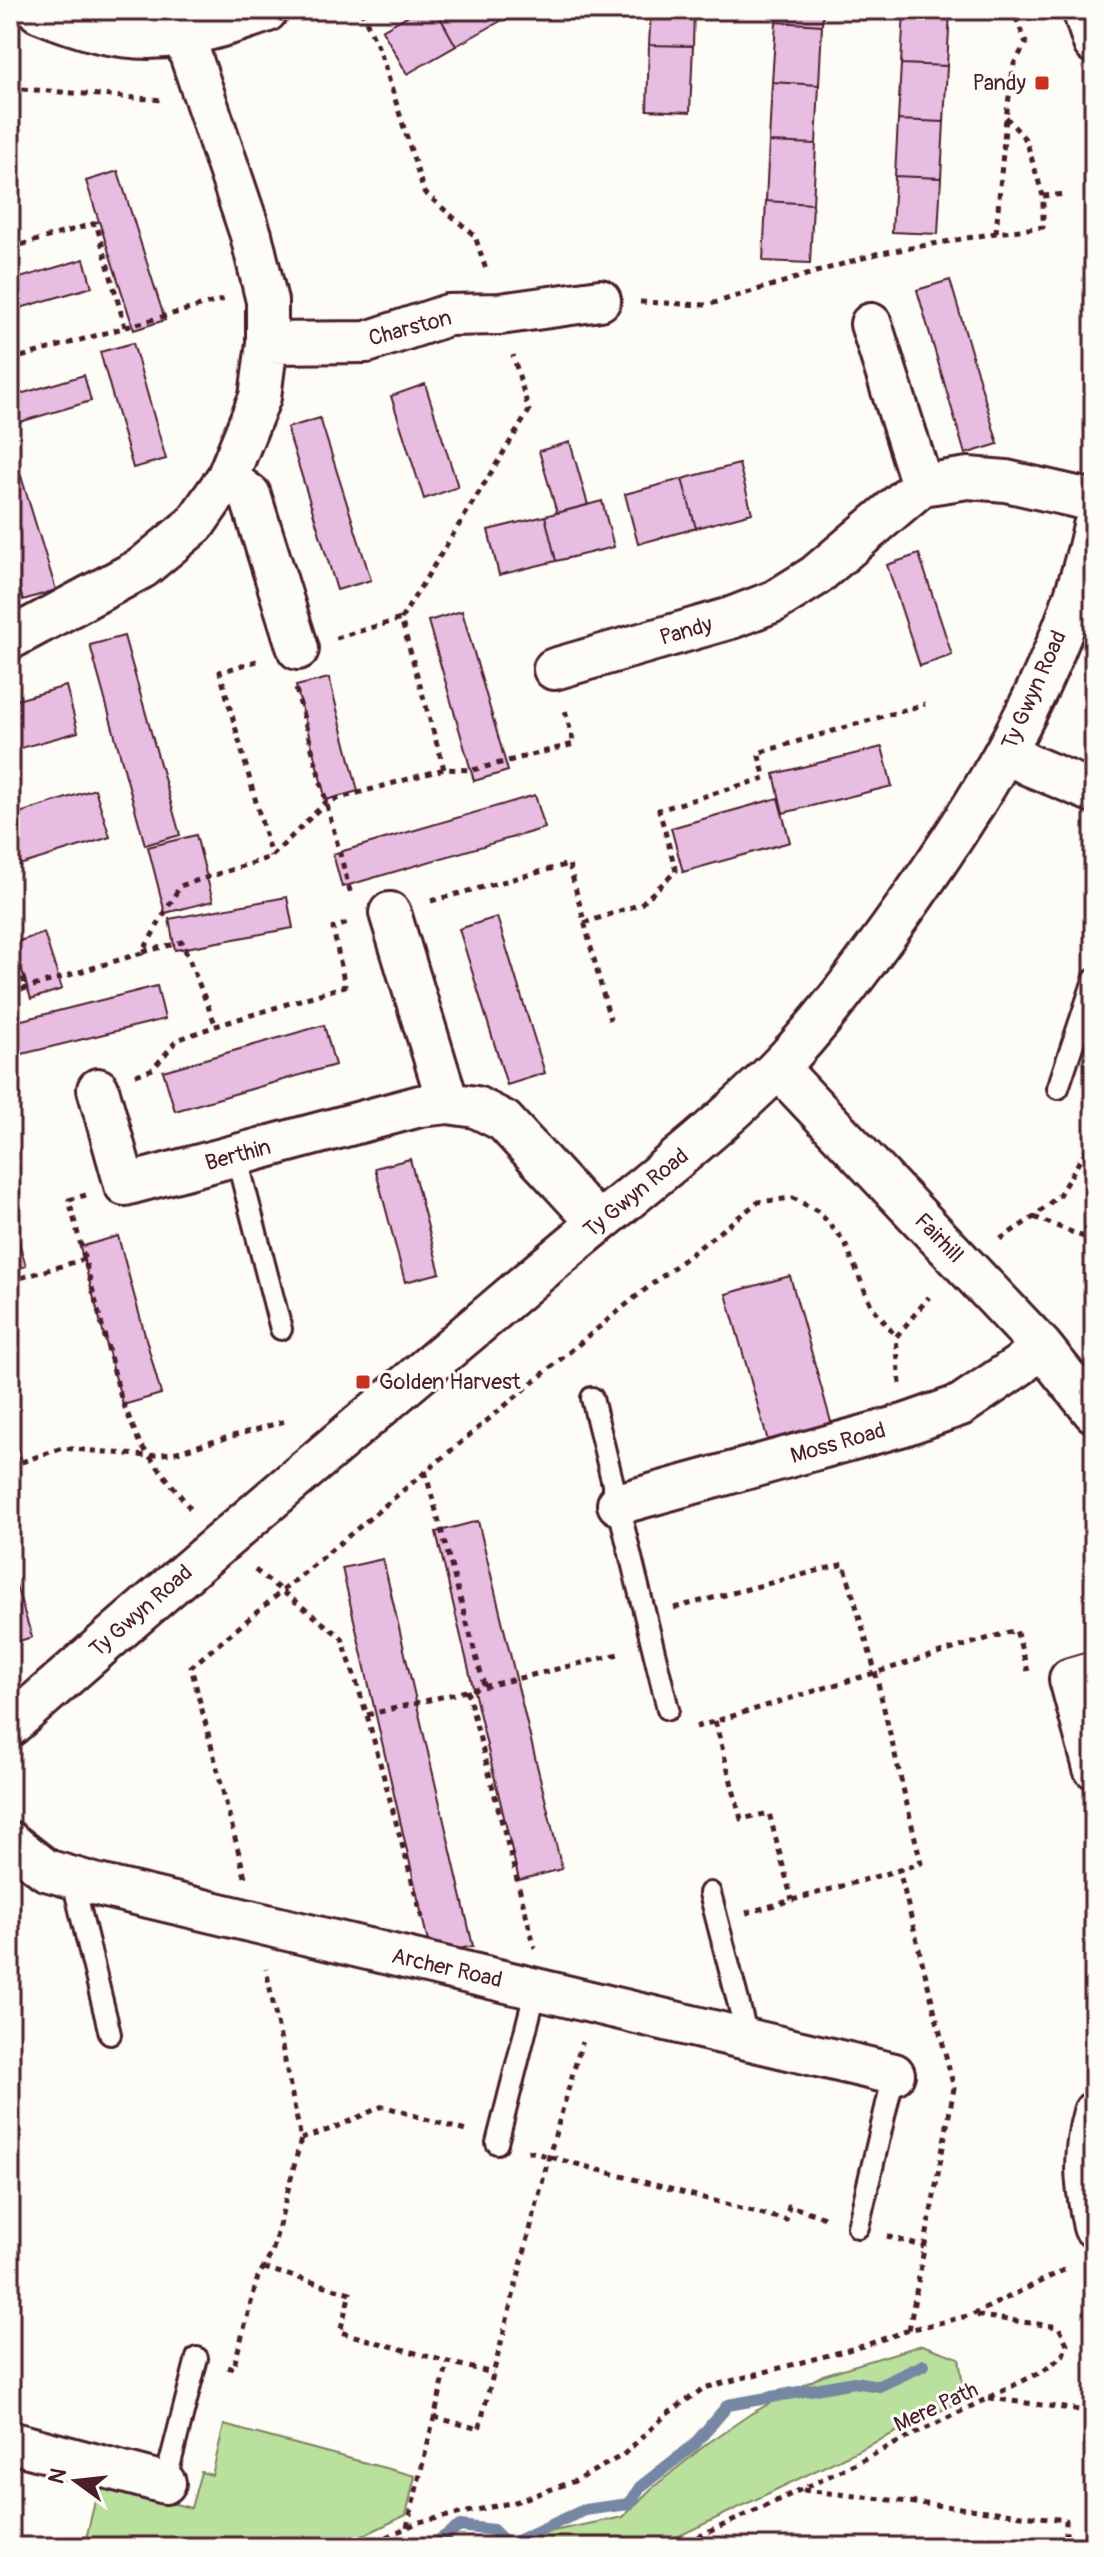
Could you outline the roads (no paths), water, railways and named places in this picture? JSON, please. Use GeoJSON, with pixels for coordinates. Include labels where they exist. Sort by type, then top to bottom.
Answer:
{"type":"FeatureCollection","features":[{"type":"Feature","properties":{"kind":"street"},"geometry":{"type":"LineString","coordinates":[[40,10],[93,29],[153,38],[183,33],[265,10]]}},
{"type":"Feature","properties":{"kind":"street"},"geometry":{"type":"LineString","coordinates":[[1083,10],[1094,43]]}},
{"type":"Feature","properties":{"kind":"street"},"geometry":{"type":"LineString","coordinates":[[10,639],[142,568],[195,524],[227,478],[260,397],[267,343],[267,301],[251,235],[183,33]]}},
{"type":"Feature","properties":{"kind":"street","name":"Charston"},"geometry":{"type":"LineString","coordinates":[[267,343],[367,342],[448,315],[500,314],[600,300]]}},
{"type":"Feature","properties":{"kind":"street"},"geometry":{"type":"LineString","coordinates":[[871,324],[922,485],[968,478],[1006,481],[1094,501]]}},
{"type":"Feature","properties":{"kind":"street"},"geometry":{"type":"LineString","coordinates":[[227,478],[250,495],[292,651]]}},
{"type":"Feature","properties":{"kind":"street","name":"Pandy"},"geometry":{"type":"LineString","coordinates":[[554,669],[731,618],[775,601],[815,576],[922,485]]}},
{"type":"Feature","properties":{"kind":"street","name":"Ty Gwyn Road"},"geometry":{"type":"LineString","coordinates":[[10,1726],[147,1604],[598,1223],[704,1138],[778,1068],[855,976],[920,888],[1007,753],[1055,649],[1087,557],[1094,526]]}},
{"type":"Feature","properties":{"kind":"street"},"geometry":{"type":"LineString","coordinates":[[1007,753],[1094,792]]}},
{"type":"Feature","properties":{"kind":"street"},"geometry":{"type":"LineString","coordinates":[[372,909],[448,1103]]}},
{"type":"Feature","properties":{"kind":"street","name":"Fairhill"},"geometry":{"type":"LineString","coordinates":[[778,1068],[1041,1346],[1094,1412]]}},
{"type":"Feature","properties":{"kind":"street","name":"Berthin"},"geometry":{"type":"LineString","coordinates":[[98,1089],[125,1185],[420,1106],[448,1103],[476,1107],[504,1121],[598,1223]]}},
{"type":"Feature","properties":{"kind":"street","name":"Moss Road"},"geometry":{"type":"LineString","coordinates":[[618,1504],[904,1425],[961,1405],[1020,1365],[1041,1346]]}},
{"type":"Feature","properties":{"kind":"street"},"geometry":{"type":"LineString","coordinates":[[1082,1675],[1094,1768]]}},
{"type":"Feature","properties":{"kind":"street","name":"Archer Road"},"geometry":{"type":"LineString","coordinates":[[10,1842],[46,1870],[72,1877],[894,2074]]}},
{"type":"Feature","properties":{"kind":"street"},"geometry":{"type":"LineString","coordinates":[[1094,2112],[1088,2136],[1085,2184],[1094,2227]]}},
{"type":"Feature","properties":{"kind":"street"},"geometry":{"type":"LineString","coordinates":[[10,2442],[165,2483]]}},
{"type":"Feature","properties":{"kind":"lane"},"geometry":{"type":"LineString","coordinates":[[1058,1088],[1094,980]]}},
{"type":"Feature","properties":{"kind":"lane"},"geometry":{"type":"LineString","coordinates":[[236,1155],[281,1329]]}},
{"type":"Feature","properties":{"kind":"lane"},"geometry":{"type":"LineString","coordinates":[[592,1398],[668,1709]]}},
{"type":"Feature","properties":{"kind":"lane"},"geometry":{"type":"LineString","coordinates":[[72,1877],[110,2034]]}},
{"type":"Feature","properties":{"kind":"lane"},"geometry":{"type":"LineString","coordinates":[[710,1893],[748,2040]]}},
{"type":"Feature","properties":{"kind":"lane"},"geometry":{"type":"LineString","coordinates":[[497,2143],[536,1989]]}},
{"type":"Feature","properties":{"kind":"lane"},"geometry":{"type":"LineString","coordinates":[[858,2227],[894,2074]]}},
{"type":"Feature","properties":{"kind":"lane"},"geometry":{"type":"LineString","coordinates":[[165,2483],[197,2358]]}},
{"type":"Feature","properties":{"kind":"waterway"},"geometry":{"type":"LineString","coordinates":[[429,2547],[460,2526],[493,2530],[508,2545],[584,2510],[629,2504],[640,2487],[694,2445],[728,2405],[854,2382],[879,2386],[924,2365]]}},
{"type":"Feature","properties":{"kind":"place","name":"Pandy"},"geometry":{"type":"Point","coordinates":[1042,83]}},
{"type":"Feature","properties":{"kind":"place","name":"Golden Harvest"},"geometry":{"type":"Point","coordinates":[363,1382]}}]}
